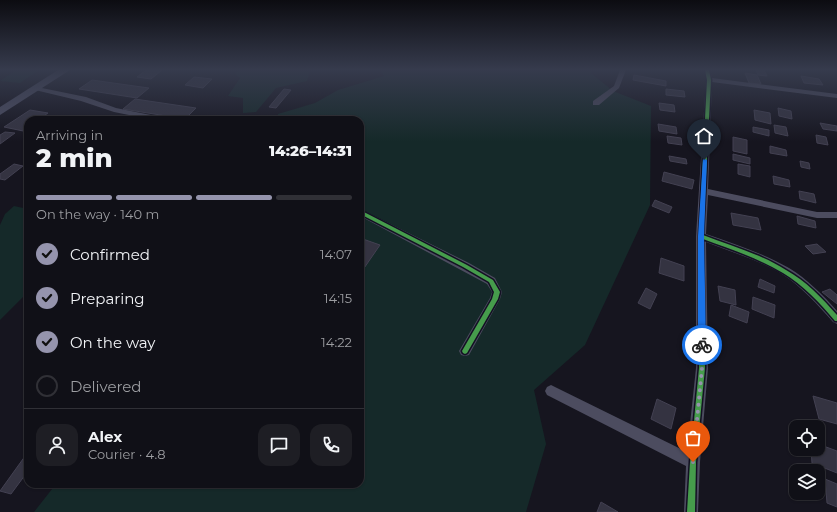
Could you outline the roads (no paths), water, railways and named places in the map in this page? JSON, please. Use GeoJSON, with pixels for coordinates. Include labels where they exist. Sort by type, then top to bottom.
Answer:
{"type":"FeatureCollection","features":[{"type":"Feature","properties":{"kind":"main road"},"geometry":{"type":"LineString","coordinates":[[0,112],[28,94]]}},
{"type":"Feature","properties":{"kind":"street"},"geometry":{"type":"LineString","coordinates":[[59,94],[83,99],[114,110],[145,116]]}},
{"type":"Feature","properties":{"kind":"street"},"geometry":{"type":"LineString","coordinates":[[596,103],[608,94]]}},
{"type":"Feature","properties":{"kind":"street"},"geometry":{"type":"LineString","coordinates":[[691,512],[693,462],[702,368],[701,236],[707,94]]}},
{"type":"Feature","properties":{"kind":"street"},"geometry":{"type":"LineString","coordinates":[[824,94],[837,96]]}},
{"type":"Feature","properties":{"kind":"street"},"geometry":{"type":"LineString","coordinates":[[703,191],[817,215],[837,215]]}},
{"type":"Feature","properties":{"kind":"street"},"geometry":{"type":"LineString","coordinates":[[364,214],[465,266],[491,281],[495,286],[497,292],[495,299],[465,352]]}},
{"type":"Feature","properties":{"kind":"street"},"geometry":{"type":"LineString","coordinates":[[701,236],[768,263],[794,277],[819,299],[837,319]]}},
{"type":"Feature","properties":{"kind":"street"},"geometry":{"type":"LineString","coordinates":[[550,391],[693,462]]}}]}
